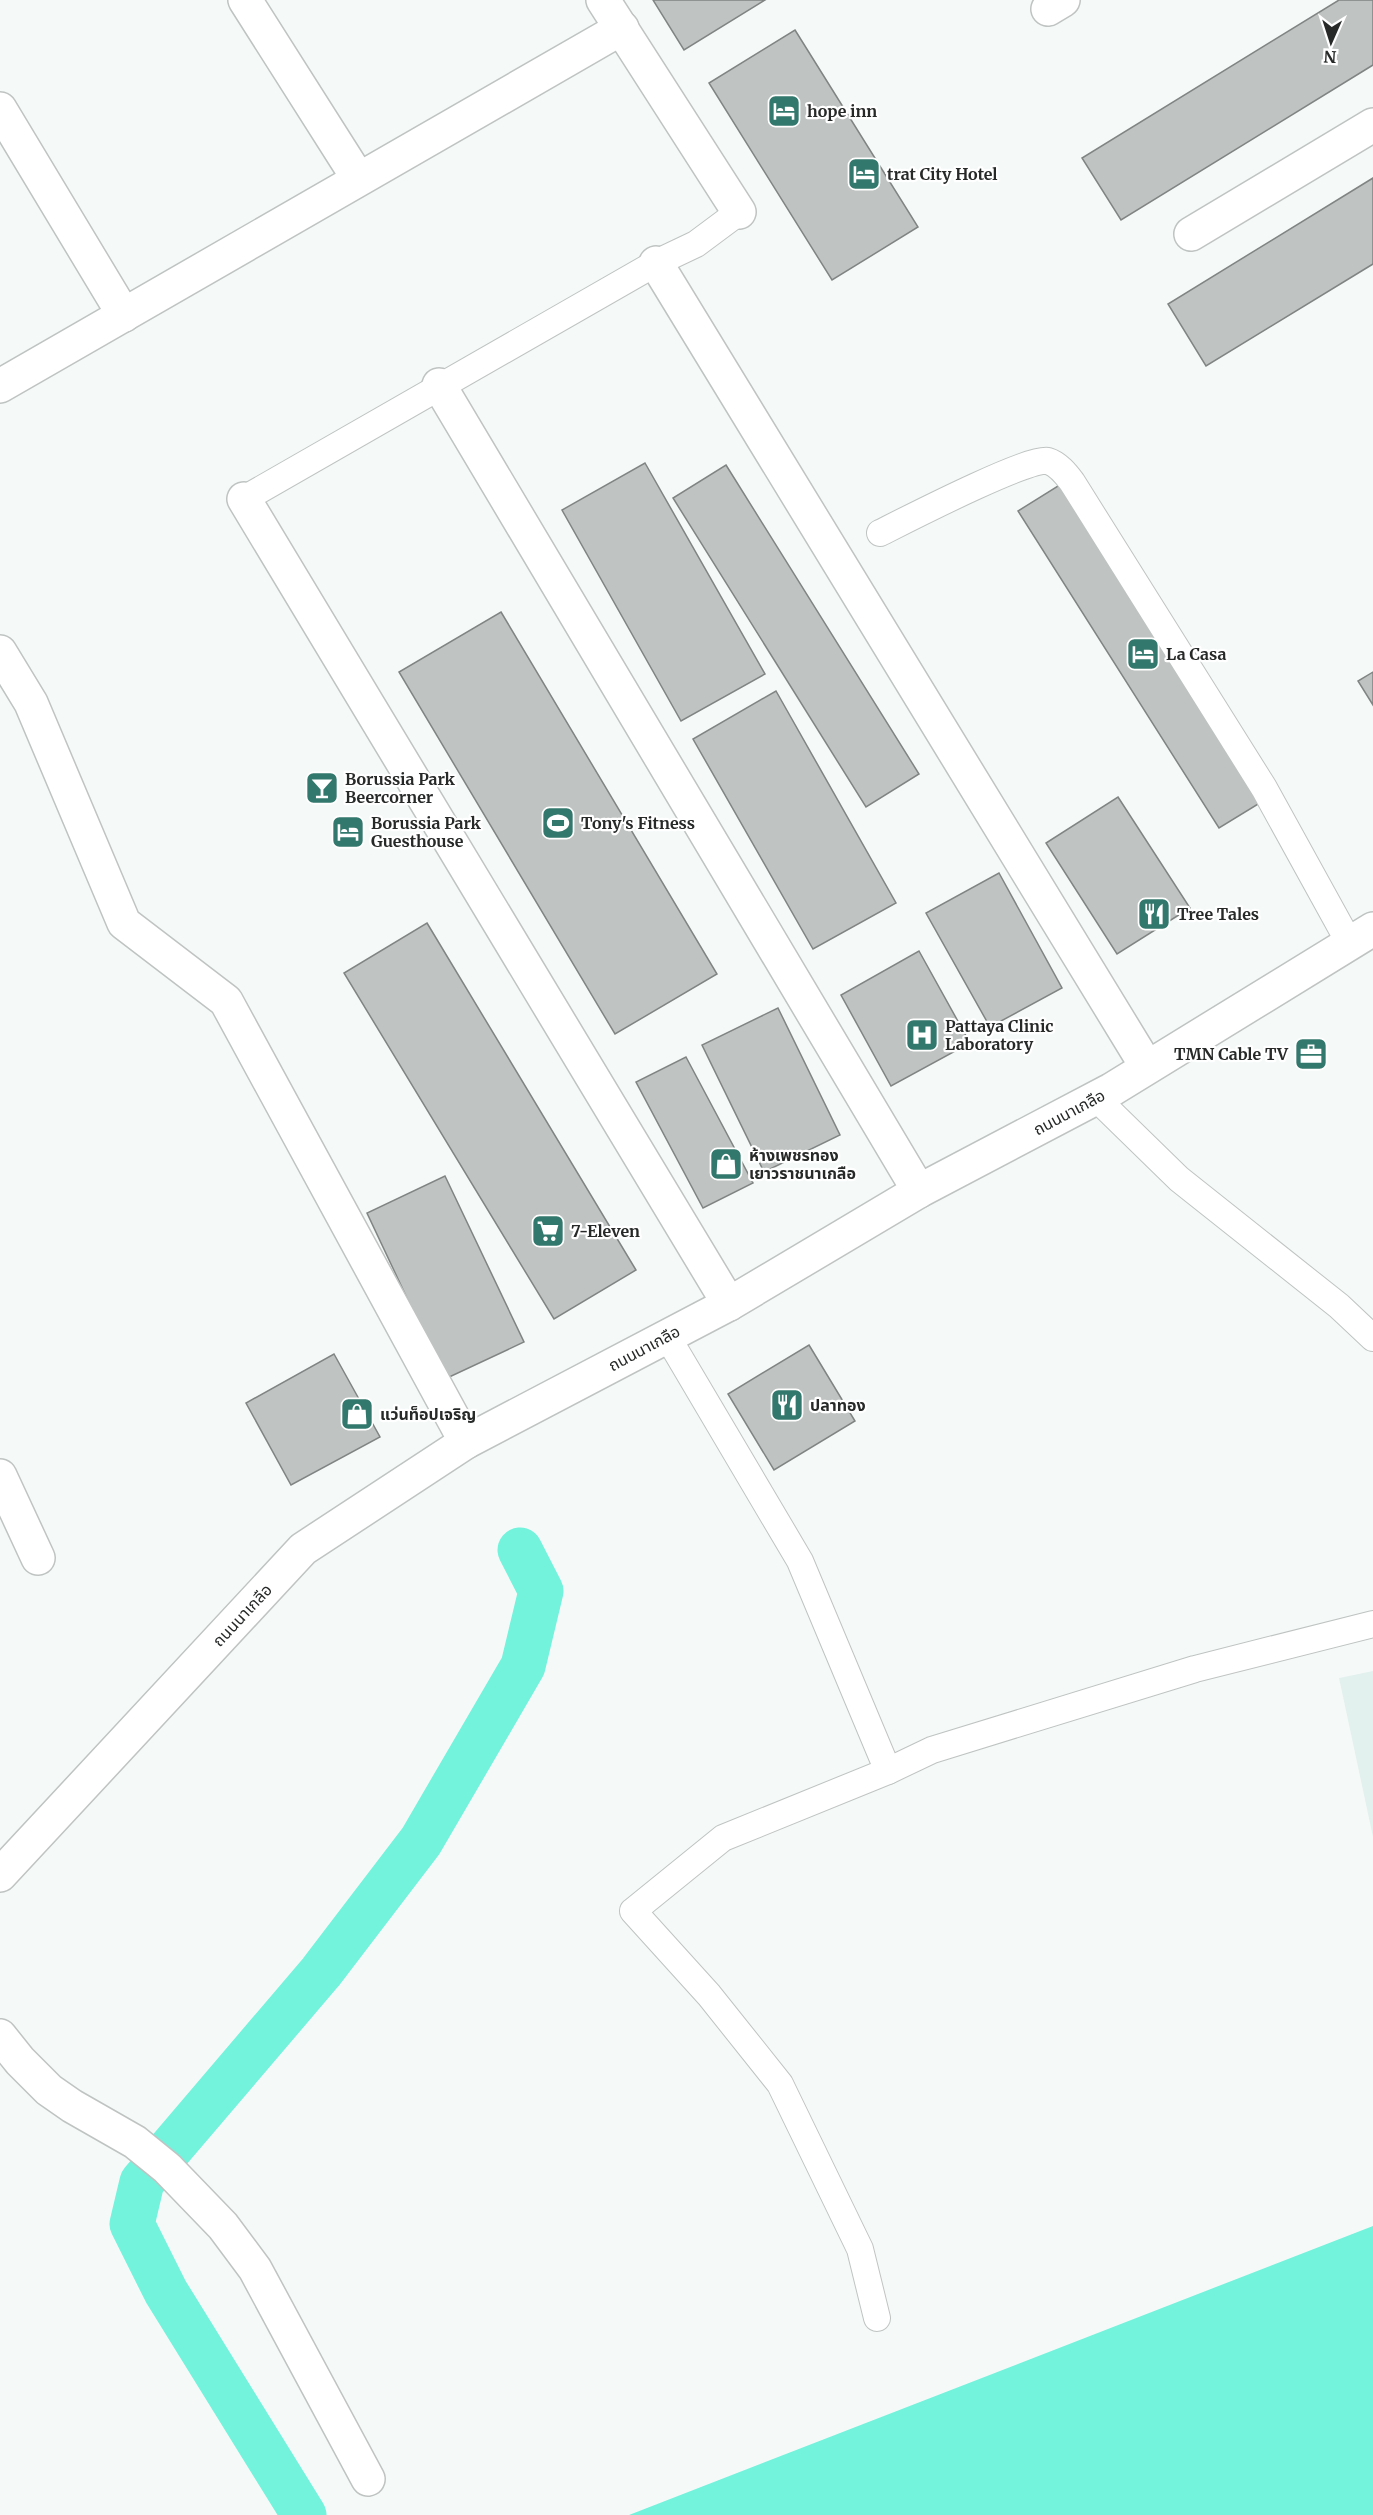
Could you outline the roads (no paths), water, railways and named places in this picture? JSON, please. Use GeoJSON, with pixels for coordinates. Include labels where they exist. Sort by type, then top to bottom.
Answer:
{"type":"FeatureCollection","features":[{"type":"Feature","properties":{"kind":"street"},"geometry":{"type":"LineString","coordinates":[[245,0],[358,178]]}},
{"type":"Feature","properties":{"kind":"street"},"geometry":{"type":"LineString","coordinates":[[603,0],[739,212]]}},
{"type":"Feature","properties":{"kind":"street"},"geometry":{"type":"LineString","coordinates":[[0,386],[622,28]]}},
{"type":"Feature","properties":{"kind":"street"},"geometry":{"type":"LineString","coordinates":[[0,109],[123,315]]}},
{"type":"Feature","properties":{"kind":"street"},"geometry":{"type":"LineString","coordinates":[[1191,234],[1373,125]]}},
{"type":"Feature","properties":{"kind":"street"},"geometry":{"type":"LineString","coordinates":[[656,262],[1147,1067]]}},
{"type":"Feature","properties":{"kind":"street"},"geometry":{"type":"LineString","coordinates":[[439,385],[919,1191]]}},
{"type":"Feature","properties":{"kind":"street"},"geometry":{"type":"LineString","coordinates":[[244,499],[729,1304]]}},
{"type":"Feature","properties":{"kind":"street"},"geometry":{"type":"LineString","coordinates":[[0,652],[31,703],[124,923],[226,1001],[466,1442]]}},
{"type":"Feature","properties":{"kind":"street","name":"ถนนนาเกลือ"},"geometry":{"type":"LineString","coordinates":[[0,1875],[303,1549],[466,1442],[729,1304],[919,1191],[1096,1098],[1362,936]]}},
{"type":"Feature","properties":{"kind":"street"},"geometry":{"type":"LineString","coordinates":[[0,1476],[38,1558]]}},
{"type":"Feature","properties":{"kind":"street"},"geometry":{"type":"LineString","coordinates":[[0,2036],[20,2061],[49,2090],[135,2142],[167,2168],[223,2226],[255,2269],[368,2479]]}},
{"type":"Feature","properties":{"kind":"lane"},"geometry":{"type":"LineString","coordinates":[[244,499],[656,262],[696,244],[739,212]]}},
{"type":"Feature","properties":{"kind":"lane"},"geometry":{"type":"LineString","coordinates":[[880,533],[988,481],[1033,463],[1047,461],[1061,468],[1264,788],[1362,936]]}},
{"type":"Feature","properties":{"kind":"lane"},"geometry":{"type":"LineString","coordinates":[[1096,1098],[1179,1179],[1339,1306],[1373,1338]]}},
{"type":"Feature","properties":{"kind":"lane"},"geometry":{"type":"LineString","coordinates":[[667,1336],[800,1562],[888,1771]]}},
{"type":"Feature","properties":{"kind":"lane"},"geometry":{"type":"LineString","coordinates":[[877,2318],[860,2249],[780,2084],[709,1995],[633,1911],[723,1838],[888,1771],[932,1750],[1196,1669],[1373,1624]]}},
{"type":"Feature","properties":{"kind":"waterway"},"geometry":{"type":"LineString","coordinates":[[304,2515],[166,2292],[132,2224],[142,2182],[321,1972],[421,1841],[523,1666],[541,1591],[520,1550]]}},
{"type":"Feature","properties":{"kind":"place","name":"hope inn"},"geometry":{"type":"Point","coordinates":[784,111]}},
{"type":"Feature","properties":{"kind":"place","name":"trat City Hotel"},"geometry":{"type":"Point","coordinates":[864,174]}},
{"type":"Feature","properties":{"kind":"place","name":"La Casa"},"geometry":{"type":"Point","coordinates":[1143,654]}},
{"type":"Feature","properties":{"kind":"place","name":"Borussia Park Beercorner"},"geometry":{"type":"Point","coordinates":[322,788]}},
{"type":"Feature","properties":{"kind":"place","name":"Tony's Fitness"},"geometry":{"type":"Point","coordinates":[558,823]}},
{"type":"Feature","properties":{"kind":"place","name":"Borussia Park Guesthouse"},"geometry":{"type":"Point","coordinates":[348,832]}},
{"type":"Feature","properties":{"kind":"place","name":"Tree Tales"},"geometry":{"type":"Point","coordinates":[1154,914]}},
{"type":"Feature","properties":{"kind":"place","name":"Pattaya Clinic Laboratory"},"geometry":{"type":"Point","coordinates":[922,1035]}},
{"type":"Feature","properties":{"kind":"place","name":"TMN Cable TV"},"geometry":{"type":"Point","coordinates":[1311,1054]}},
{"type":"Feature","properties":{"kind":"place","name":"ห้างเพชรทอง เยาวราชนาเกลือ"},"geometry":{"type":"Point","coordinates":[726,1164]}},
{"type":"Feature","properties":{"kind":"place","name":"7-Eleven"},"geometry":{"type":"Point","coordinates":[548,1231]}},
{"type":"Feature","properties":{"kind":"place","name":"ปลาทอง"},"geometry":{"type":"Point","coordinates":[787,1405]}},
{"type":"Feature","properties":{"kind":"place","name":"แว่นท็อปเจริญ"},"geometry":{"type":"Point","coordinates":[357,1414]}}]}
